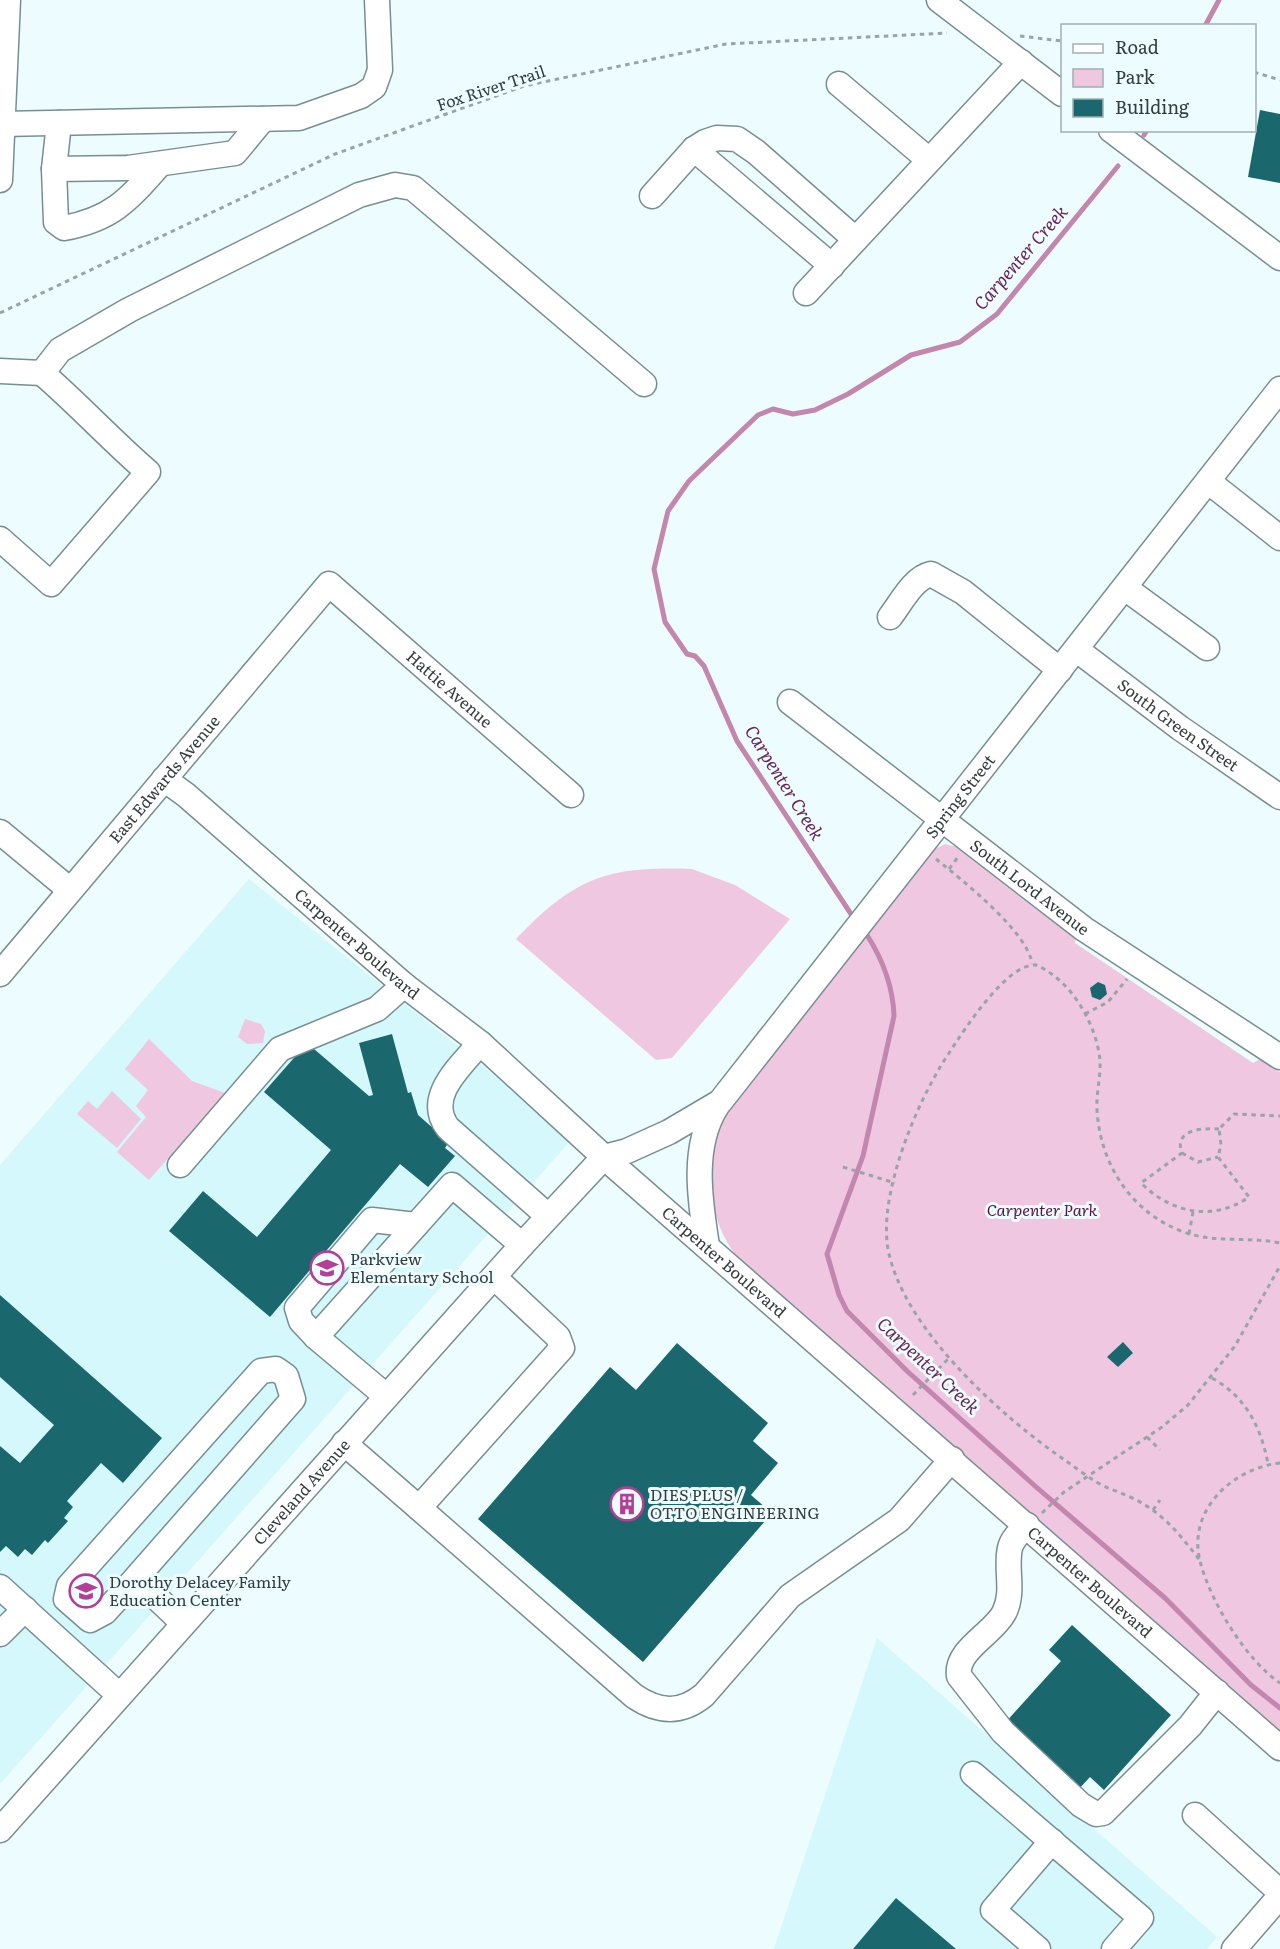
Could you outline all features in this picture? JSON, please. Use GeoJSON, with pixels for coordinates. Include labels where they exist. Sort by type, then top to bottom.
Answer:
{"type":"FeatureCollection","features":[{"type":"Feature","properties":{"kind":"street"},"geometry":{"type":"LineString","coordinates":[[0,180],[8,0]]}},
{"type":"Feature","properties":{"kind":"street"},"geometry":{"type":"LineString","coordinates":[[2,124],[299,118],[361,96],[374,87],[380,70],[377,0]]}},
{"type":"Feature","properties":{"kind":"street"},"geometry":{"type":"LineString","coordinates":[[939,0],[1061,93]]}},
{"type":"Feature","properties":{"kind":"street"},"geometry":{"type":"LineString","coordinates":[[806,293],[1021,62]]}},
{"type":"Feature","properties":{"kind":"street"},"geometry":{"type":"LineString","coordinates":[[839,84],[929,160]]}},
{"type":"Feature","properties":{"kind":"street"},"geometry":{"type":"LineString","coordinates":[[54,169],[128,168],[235,153],[263,119]]}},
{"type":"Feature","properties":{"kind":"street"},"geometry":{"type":"LineString","coordinates":[[59,123],[54,169],[54,212],[56,222],[64,228],[90,223],[126,203],[160,164]]}},
{"type":"Feature","properties":{"kind":"street"},"geometry":{"type":"LineString","coordinates":[[1114,132],[1280,258]]}},
{"type":"Feature","properties":{"kind":"street"},"geometry":{"type":"LineString","coordinates":[[652,196],[694,149],[717,138],[737,139],[746,144],[855,239]]}},
{"type":"Feature","properties":{"kind":"street"},"geometry":{"type":"LineString","coordinates":[[694,149],[832,266]]}},
{"type":"Feature","properties":{"kind":"street"},"geometry":{"type":"LineString","coordinates":[[42,373],[60,350],[129,310],[359,195],[402,185],[413,188],[644,384]]}},
{"type":"Feature","properties":{"kind":"street"},"geometry":{"type":"LineString","coordinates":[[0,371],[42,373],[81,406],[113,441],[148,472],[51,584],[0,539]]}},
{"type":"Feature","properties":{"kind":"street","name":"Spring Street"},"geometry":{"type":"LineString","coordinates":[[604,1157],[627,1151],[669,1132],[720,1102],[1280,389]]}},
{"type":"Feature","properties":{"kind":"street"},"geometry":{"type":"LineString","coordinates":[[1209,482],[1280,538]]}},
{"type":"Feature","properties":{"kind":"street"},"geometry":{"type":"LineString","coordinates":[[890,617],[917,582],[931,574],[963,592],[1060,670]]}},
{"type":"Feature","properties":{"kind":"street","name":"East Edwards Avenue"},"geometry":{"type":"LineString","coordinates":[[0,974],[329,584]]}},
{"type":"Feature","properties":{"kind":"street","name":"Hattie Avenue"},"geometry":{"type":"LineString","coordinates":[[329,584],[571,795]]}},
{"type":"Feature","properties":{"kind":"street"},"geometry":{"type":"LineString","coordinates":[[1125,588],[1207,648]]}},
{"type":"Feature","properties":{"kind":"street","name":"South Green Street"},"geometry":{"type":"LineString","coordinates":[[1077,650],[1180,728],[1280,797]]}},
{"type":"Feature","properties":{"kind":"street","name":"South Lord Avenue"},"geometry":{"type":"LineString","coordinates":[[790,702],[1084,929],[1280,1057]]}},
{"type":"Feature","properties":{"kind":"street","name":"Carpenter Boulevard"},"geometry":{"type":"LineString","coordinates":[[164,779],[186,795],[404,985],[480,1043],[604,1157],[1280,1748]]}},
{"type":"Feature","properties":{"kind":"street"},"geometry":{"type":"LineString","coordinates":[[0,832],[70,891]]}},
{"type":"Feature","properties":{"kind":"street"},"geometry":{"type":"LineString","coordinates":[[180,1165],[280,1049],[377,1009],[404,985]]}},
{"type":"Feature","properties":{"kind":"street"},"geometry":{"type":"LineString","coordinates":[[480,1043],[443,1089],[439,1102],[440,1113],[448,1128],[548,1216]]}},
{"type":"Feature","properties":{"kind":"street"},"geometry":{"type":"LineString","coordinates":[[707,1246],[701,1189],[702,1139],[720,1102]]}},
{"type":"Feature","properties":{"kind":"street","name":"Cleveland Avenue"},"geometry":{"type":"LineString","coordinates":[[0,1830],[386,1396],[604,1157]]}},
{"type":"Feature","properties":{"kind":"street"},"geometry":{"type":"LineString","coordinates":[[316,1337],[452,1185],[522,1245]]}},
{"type":"Feature","properties":{"kind":"street"},"geometry":{"type":"LineString","coordinates":[[386,1396],[316,1337],[300,1321],[297,1308],[372,1220],[416,1225]]}},
{"type":"Feature","properties":{"kind":"street"},"geometry":{"type":"LineString","coordinates":[[419,1509],[562,1348],[558,1337],[494,1277]]}},
{"type":"Feature","properties":{"kind":"street"},"geometry":{"type":"LineString","coordinates":[[276,1369],[286,1376],[293,1399],[136,1578],[105,1612],[90,1620],[66,1599],[69,1586],[261,1371],[276,1369]]}},
{"type":"Feature","properties":{"kind":"street"},"geometry":{"type":"LineString","coordinates":[[344,1443],[634,1696],[648,1706],[662,1710],[679,1709],[692,1705],[704,1695],[790,1596],[899,1520],[952,1459]]}},
{"type":"Feature","properties":{"kind":"street"},"geometry":{"type":"LineString","coordinates":[[1027,1526],[1016,1537],[1010,1549],[1011,1586],[1008,1605],[1002,1617],[963,1658],[958,1670],[959,1676],[1003,1732],[1081,1805],[1096,1814],[1103,1813],[1190,1726],[1217,1692]]}},
{"type":"Feature","properties":{"kind":"street"},"geometry":{"type":"LineString","coordinates":[[136,1578],[183,1623]]}},
{"type":"Feature","properties":{"kind":"street"},"geometry":{"type":"LineString","coordinates":[[0,1587],[119,1695]]}},
{"type":"Feature","properties":{"kind":"street"},"geometry":{"type":"LineString","coordinates":[[0,1634],[25,1609]]}},
{"type":"Feature","properties":{"kind":"street"},"geometry":{"type":"LineString","coordinates":[[974,1774],[1141,1918],[1114,1949]]}},
{"type":"Feature","properties":{"kind":"street"},"geometry":{"type":"LineString","coordinates":[[1195,1815],[1280,1894],[1234,1949]]}},
{"type":"Feature","properties":{"kind":"street"},"geometry":{"type":"LineString","coordinates":[[1038,1949],[993,1910],[1052,1841]]}},
{"type":"Feature","properties":{"kind":"path","name":"Fox River Trail"},"geometry":{"type":"LineString","coordinates":[[0,313],[335,154],[524,86],[726,44],[950,33]]}},
{"type":"Feature","properties":{"kind":"path"},"geometry":{"type":"LineString","coordinates":[[1016,35],[1061,41]]}},
{"type":"Feature","properties":{"kind":"path"},"geometry":{"type":"LineString","coordinates":[[1256,73],[1280,80]]}},
{"type":"Feature","properties":{"kind":"path"},"geometry":{"type":"LineString","coordinates":[[931,854],[1007,923],[1028,949],[1032,964]]}},
{"type":"Feature","properties":{"kind":"path"},"geometry":{"type":"LineString","coordinates":[[1280,1243],[1250,1239],[1218,1240],[1190,1234],[1157,1219],[1140,1206],[1121,1183],[1107,1159],[1098,1122],[1100,1075],[1098,1048],[1085,1014],[1073,995],[1057,979],[1044,969],[1032,964],[1020,968],[1006,980],[949,1053],[918,1112],[894,1183],[887,1221],[888,1246],[894,1271],[907,1302],[950,1357],[1018,1425],[1061,1458],[1102,1485],[1153,1510],[1180,1534],[1200,1559],[1224,1613],[1243,1644],[1262,1669],[1280,1683]]}},
{"type":"Feature","properties":{"kind":"path"},"geometry":{"type":"LineString","coordinates":[[1085,1014],[1112,999],[1137,965]]}},
{"type":"Feature","properties":{"kind":"path"},"geometry":{"type":"LineString","coordinates":[[1182,1154],[1181,1143],[1187,1133],[1195,1129],[1219,1129],[1234,1114],[1280,1116]]}},
{"type":"Feature","properties":{"kind":"path"},"geometry":{"type":"LineString","coordinates":[[1218,1157],[1221,1145],[1219,1129]]}},
{"type":"Feature","properties":{"kind":"path"},"geometry":{"type":"LineString","coordinates":[[1182,1154],[1198,1162],[1218,1157]]}},
{"type":"Feature","properties":{"kind":"path"},"geometry":{"type":"LineString","coordinates":[[1182,1154],[1141,1183],[1164,1202],[1193,1212],[1222,1209],[1249,1197],[1218,1157]]}},
{"type":"Feature","properties":{"kind":"path"},"geometry":{"type":"LineString","coordinates":[[843,1167],[894,1183]]}},
{"type":"Feature","properties":{"kind":"path"},"geometry":{"type":"LineString","coordinates":[[1190,1234],[1193,1212]]}},
{"type":"Feature","properties":{"kind":"path"},"geometry":{"type":"LineString","coordinates":[[1048,1509],[1058,1498],[1088,1475],[1180,1413],[1212,1378],[1253,1316],[1280,1266]]}},
{"type":"Feature","properties":{"kind":"path"},"geometry":{"type":"LineString","coordinates":[[913,1395],[950,1357]]}},
{"type":"Feature","properties":{"kind":"path"},"geometry":{"type":"LineString","coordinates":[[1212,1378],[1229,1390],[1249,1411],[1261,1434],[1268,1464]]}},
{"type":"Feature","properties":{"kind":"path"},"geometry":{"type":"LineString","coordinates":[[1147,1437],[1160,1450]]}},
{"type":"Feature","properties":{"kind":"path"},"geometry":{"type":"LineString","coordinates":[[1200,1559],[1202,1525],[1215,1498],[1242,1472],[1280,1463]]}},
{"type":"Feature","properties":{"kind":"path"},"geometry":{"type":"LineString","coordinates":[[1153,1510],[1160,1500]]}},
{"type":"Feature","properties":{"kind":"shaded area"},"geometry":{"type":"Polygon","coordinates":[[[249,879],[573,1138],[0,1784],[0,1165],[249,879]]]}},
{"type":"Feature","properties":{"kind":"shaded area"},"geometry":{"type":"Polygon","coordinates":[[[877,1638],[1217,1937],[1207,1949],[774,1949],[877,1638]]]}},
{"type":"Feature","properties":{"kind":"green space","name":"Carpenter Park"},"geometry":{"type":"Polygon","coordinates":[[[945,844],[961,848],[1076,937],[1075,943],[1253,1063],[1260,1059],[1280,1072],[1280,1734],[751,1271],[727,1242],[719,1224],[713,1205],[712,1165],[715,1145],[729,1108],[931,851],[945,844]]]}},
{"type":"Feature","properties":{"kind":"green space"},"geometry":{"type":"Polygon","coordinates":[[[692,869],[735,885],[790,919],[672,1058],[656,1060],[516,939],[557,901],[595,880],[615,873],[637,870],[692,869]]]}},
{"type":"Feature","properties":{"kind":"green space"},"geometry":{"type":"Polygon","coordinates":[[[245,1019],[261,1024],[265,1031],[263,1043],[247,1044],[238,1037],[245,1019]]]}},
{"type":"Feature","properties":{"kind":"green space"},"geometry":{"type":"Polygon","coordinates":[[[149,1039],[192,1081],[225,1093],[149,1180],[117,1152],[146,1117],[136,1106],[148,1090],[125,1069],[149,1039]]]}},
{"type":"Feature","properties":{"kind":"green space"},"geometry":{"type":"Polygon","coordinates":[[[112,1091],[141,1119],[117,1148],[77,1114],[88,1101],[97,1109],[112,1091]]]}},
{"type":"Feature","properties":{"kind":"building"},"geometry":{"type":"Polygon","coordinates":[[[1260,110],[1280,114],[1280,183],[1248,177],[1260,110]]]}},
{"type":"Feature","properties":{"kind":"building"},"geometry":{"type":"Polygon","coordinates":[[[1098,982],[1105,985],[1107,994],[1100,1000],[1092,997],[1090,988],[1098,982]]]}},
{"type":"Feature","properties":{"kind":"building"},"geometry":{"type":"Polygon","coordinates":[[[392,1034],[408,1093],[411,1092],[418,1115],[449,1142],[445,1148],[455,1156],[428,1187],[400,1164],[270,1317],[169,1231],[203,1191],[257,1237],[331,1150],[264,1092],[307,1043],[369,1096],[373,1095],[359,1043],[392,1034]]]}},
{"type":"Feature","properties":{"kind":"building"},"geometry":{"type":"Polygon","coordinates":[[[0,1295],[162,1438],[123,1483],[101,1463],[67,1501],[73,1507],[64,1518],[68,1521],[48,1543],[45,1540],[32,1555],[25,1549],[18,1557],[6,1546],[0,1552],[0,1446],[20,1463],[54,1425],[0,1377],[0,1295]]]}},
{"type":"Feature","properties":{"kind":"building"},"geometry":{"type":"Polygon","coordinates":[[[1123,1342],[1133,1353],[1118,1367],[1107,1357],[1123,1342]]]}},
{"type":"Feature","properties":{"kind":"building","name":"DIES PLUS / OTTO ENGINEERING"},"geometry":{"type":"Polygon","coordinates":[[[677,1343],[768,1423],[753,1441],[778,1463],[751,1495],[772,1513],[643,1662],[478,1519],[610,1367],[636,1390],[677,1343]]]}},
{"type":"Feature","properties":{"kind":"building"},"geometry":{"type":"Polygon","coordinates":[[[1072,1625],[1171,1715],[1104,1790],[1090,1777],[1077,1791],[1004,1724],[1061,1661],[1049,1650],[1072,1625]]]}},
{"type":"Feature","properties":{"kind":"building"},"geometry":{"type":"Polygon","coordinates":[[[896,1898],[956,1949],[853,1949],[896,1898]]]}},
{"type":"Feature","properties":{"kind":"waterway","name":"Carpenter Creek"},"geometry":{"type":"LineString","coordinates":[[1206,24],[1219,0]]}},
{"type":"Feature","properties":{"kind":"waterway","name":"Carpenter Creek"},"geometry":{"type":"LineString","coordinates":[[853,917],[737,741],[704,666],[695,656],[687,654],[665,622],[654,569],[668,511],[689,481],[758,415],[773,409],[793,414],[815,410],[848,394],[911,355],[960,342],[997,314],[1118,166]]}},
{"type":"Feature","properties":{"kind":"waterway","name":"Carpenter Creek"},"geometry":{"type":"LineString","coordinates":[[867,935],[886,974],[892,994],[894,1016],[863,1156],[827,1254],[839,1295],[847,1311],[907,1371],[1165,1598],[1251,1685],[1280,1708]]}},
{"type":"Feature","properties":{"kind":"place","name":"Parkview Elementary School"},"geometry":{"type":"Point","coordinates":[327,1268]}},
{"type":"Feature","properties":{"kind":"place","name":"DIES PLUS / OTTO ENGINEERING"},"geometry":{"type":"Point","coordinates":[627,1504]}},
{"type":"Feature","properties":{"kind":"place","name":"Dorothy Delacey Family Education Center"},"geometry":{"type":"Point","coordinates":[86,1591]}}]}
